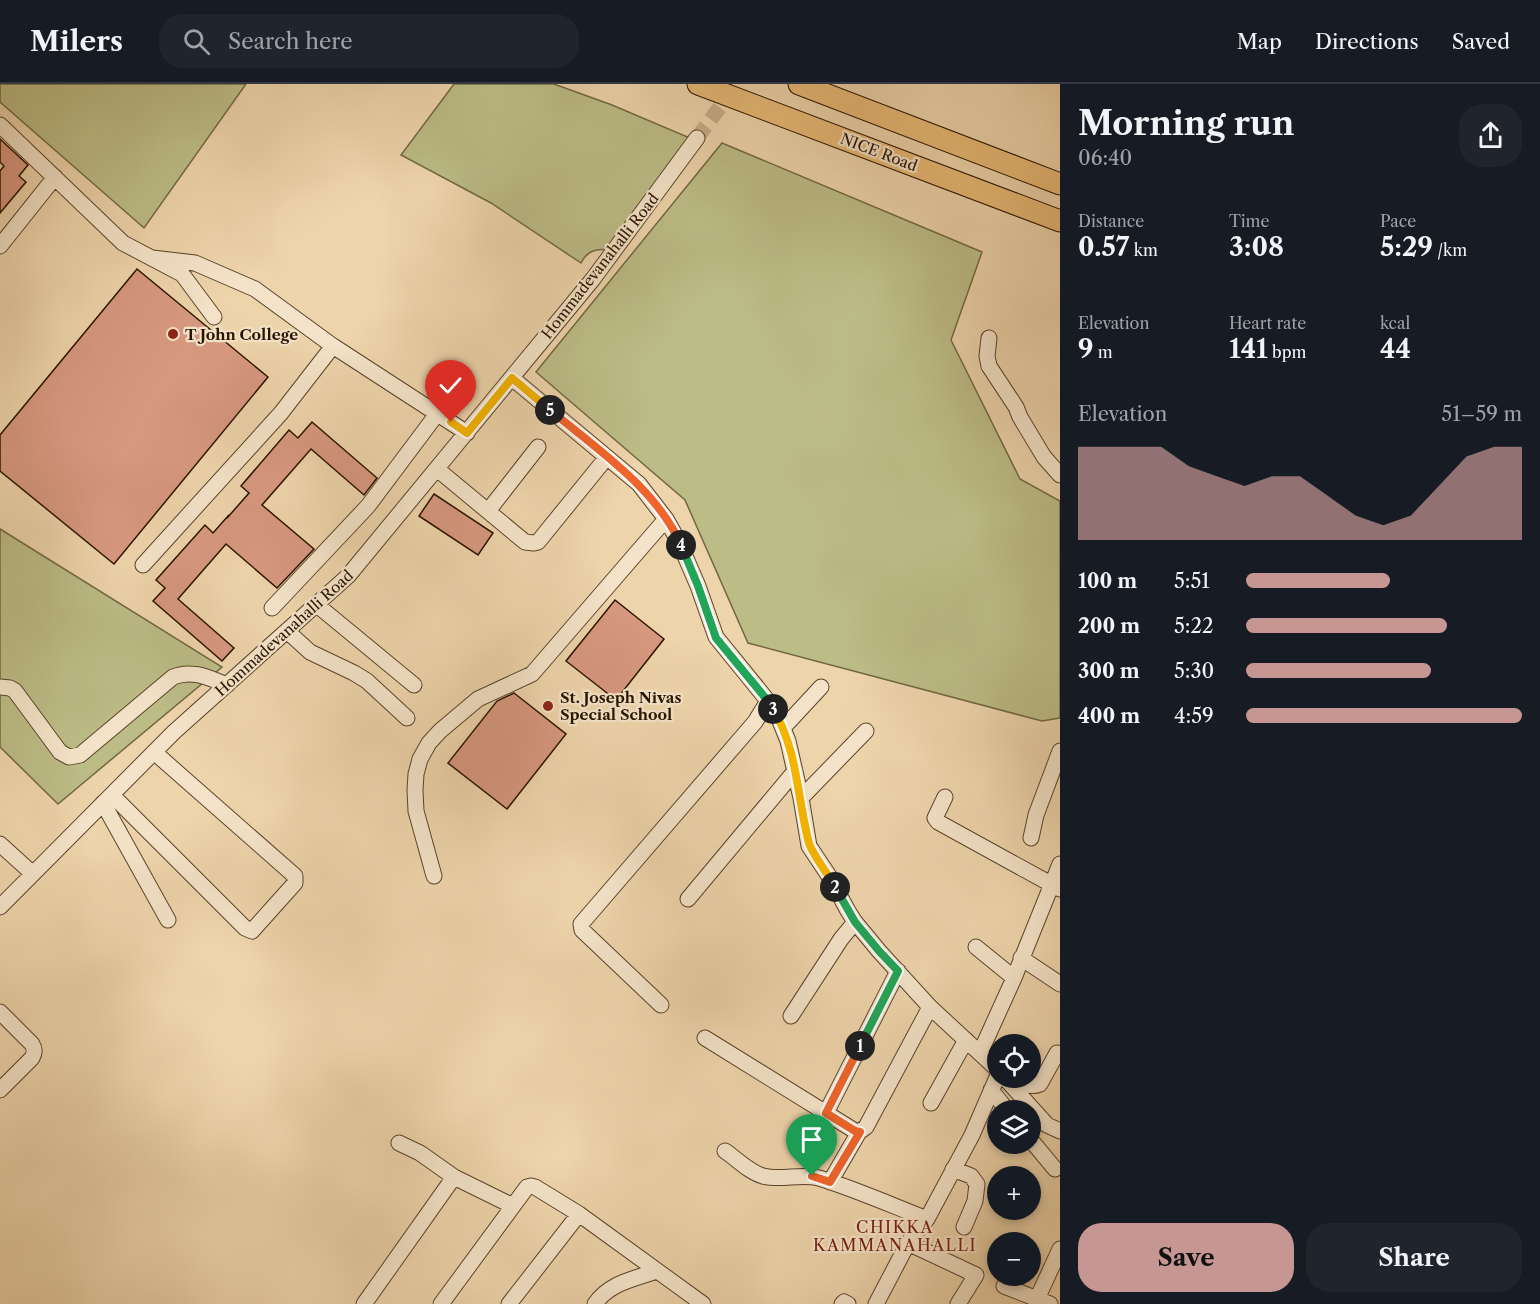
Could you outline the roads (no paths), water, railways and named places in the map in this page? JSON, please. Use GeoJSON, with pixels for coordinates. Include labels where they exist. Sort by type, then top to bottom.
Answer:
{"type":"FeatureCollection","features":[{"type":"Feature","properties":{"kind":"highway","name":"NICE Road"},"geometry":{"type":"LineString","coordinates":[[698,84],[1060,221]]}},
{"type":"Feature","properties":{"kind":"highway"},"geometry":{"type":"LineString","coordinates":[[799,84],[1060,184]]}},
{"type":"Feature","properties":{"kind":"street"},"geometry":{"type":"LineString","coordinates":[[0,125],[123,243],[182,274],[214,316]]}},
{"type":"Feature","properties":{"kind":"street","name":"Hommadevanahalli Road"},"geometry":{"type":"LineString","coordinates":[[0,907],[174,732],[348,576],[593,279],[697,138]]}},
{"type":"Feature","properties":{"kind":"street"},"geometry":{"type":"LineString","coordinates":[[0,246],[55,177]]}},
{"type":"Feature","properties":{"kind":"street"},"geometry":{"type":"LineString","coordinates":[[152,258],[195,262],[255,289],[333,346],[467,433]]}},
{"type":"Feature","properties":{"kind":"street"},"geometry":{"type":"LineString","coordinates":[[989,338],[987,356],[989,366],[1016,407],[1044,457],[1060,475]]}},
{"type":"Feature","properties":{"kind":"street"},"geometry":{"type":"LineString","coordinates":[[143,565],[281,412],[333,346]]}},
{"type":"Feature","properties":{"kind":"street"},"geometry":{"type":"LineString","coordinates":[[512,378],[639,484],[666,519],[679,542],[698,586],[716,638],[768,701],[783,728],[801,798],[809,846],[855,922],[879,951],[930,1007],[987,1060]]}},
{"type":"Feature","properties":{"kind":"street"},"geometry":{"type":"LineString","coordinates":[[272,608],[368,506],[438,414]]}},
{"type":"Feature","properties":{"kind":"street"},"geometry":{"type":"LineString","coordinates":[[488,511],[538,447]]}},
{"type":"Feature","properties":{"kind":"street"},"geometry":{"type":"LineString","coordinates":[[436,469],[525,542],[534,543],[538,542],[607,457]]}},
{"type":"Feature","properties":{"kind":"street"},"geometry":{"type":"LineString","coordinates":[[434,876],[416,811],[415,790],[420,759],[429,743],[478,699],[532,674],[666,519]]}},
{"type":"Feature","properties":{"kind":"street"},"geometry":{"type":"LineString","coordinates":[[317,605],[414,685]]}},
{"type":"Feature","properties":{"kind":"street"},"geometry":{"type":"LineString","coordinates":[[287,632],[310,652],[367,681],[407,718]]}},
{"type":"Feature","properties":{"kind":"street"},"geometry":{"type":"LineString","coordinates":[[0,687],[15,691],[60,752],[69,757],[80,755],[173,677],[189,673],[227,685]]}},
{"type":"Feature","properties":{"kind":"street"},"geometry":{"type":"LineString","coordinates":[[783,728],[821,687]]}},
{"type":"Feature","properties":{"kind":"street"},"geometry":{"type":"LineString","coordinates":[[661,1005],[582,930],[581,924],[747,730],[768,701]]}},
{"type":"Feature","properties":{"kind":"street"},"geometry":{"type":"LineString","coordinates":[[801,798],[866,731]]}},
{"type":"Feature","properties":{"kind":"street"},"geometry":{"type":"LineString","coordinates":[[1031,838],[1036,815],[1060,751]]}},
{"type":"Feature","properties":{"kind":"street"},"geometry":{"type":"LineString","coordinates":[[108,799],[245,928],[252,931],[295,883],[295,876],[154,752]]}},
{"type":"Feature","properties":{"kind":"street"},"geometry":{"type":"LineString","coordinates":[[688,899],[795,771]]}},
{"type":"Feature","properties":{"kind":"street"},"geometry":{"type":"LineString","coordinates":[[945,797],[936,814],[935,818],[938,822],[1056,887]]}},
{"type":"Feature","properties":{"kind":"street"},"geometry":{"type":"LineString","coordinates":[[108,799],[168,920]]}},
{"type":"Feature","properties":{"kind":"street"},"geometry":{"type":"LineString","coordinates":[[0,844],[33,874]]}},
{"type":"Feature","properties":{"kind":"street"},"geometry":{"type":"LineString","coordinates":[[980,1053],[1056,887],[1060,864]]}},
{"type":"Feature","properties":{"kind":"street"},"geometry":{"type":"LineString","coordinates":[[791,1016],[855,922]]}},
{"type":"Feature","properties":{"kind":"street"},"geometry":{"type":"LineString","coordinates":[[976,947],[1014,978]]}},
{"type":"Feature","properties":{"kind":"street"},"geometry":{"type":"LineString","coordinates":[[1022,958],[1060,984]]}},
{"type":"Feature","properties":{"kind":"street"},"geometry":{"type":"LineString","coordinates":[[826,1113],[898,971]]}},
{"type":"Feature","properties":{"kind":"street"},"geometry":{"type":"LineString","coordinates":[[830,1182],[860,1132],[867,1127],[930,1007]]}},
{"type":"Feature","properties":{"kind":"street"},"geometry":{"type":"LineString","coordinates":[[0,1012],[32,1044],[34,1053],[32,1058],[0,1090]]}},
{"type":"Feature","properties":{"kind":"street"},"geometry":{"type":"LineString","coordinates":[[705,1038],[860,1132]]}},
{"type":"Feature","properties":{"kind":"street"},"geometry":{"type":"LineString","coordinates":[[931,1104],[966,1040]]}},
{"type":"Feature","properties":{"kind":"street"},"geometry":{"type":"LineString","coordinates":[[1041,1082],[1057,1053]]}},
{"type":"Feature","properties":{"kind":"street"},"geometry":{"type":"LineString","coordinates":[[1013,1088],[1047,1125],[1060,1131]]}},
{"type":"Feature","properties":{"kind":"street"},"geometry":{"type":"LineString","coordinates":[[876,1304],[908,1243],[927,1219],[972,1136],[991,1090],[999,1100]]}},
{"type":"Feature","properties":{"kind":"street"},"geometry":{"type":"LineString","coordinates":[[399,1143],[420,1153],[454,1177],[513,1206]]}},
{"type":"Feature","properties":{"kind":"street"},"geometry":{"type":"LineString","coordinates":[[725,1151],[752,1171],[763,1176],[776,1178],[812,1176],[927,1219]]}},
{"type":"Feature","properties":{"kind":"street"},"geometry":{"type":"LineString","coordinates":[[1041,1152],[1055,1169]]}},
{"type":"Feature","properties":{"kind":"street"},"geometry":{"type":"LineString","coordinates":[[953,1169],[970,1176],[977,1184],[975,1201],[964,1227]]}},
{"type":"Feature","properties":{"kind":"street"},"geometry":{"type":"LineString","coordinates":[[364,1304],[454,1177]]}},
{"type":"Feature","properties":{"kind":"street"},"geometry":{"type":"LineString","coordinates":[[441,1304],[527,1187],[531,1186],[535,1186],[579,1214],[657,1271],[682,1298],[703,1304]]}},
{"type":"Feature","properties":{"kind":"street"},"geometry":{"type":"LineString","coordinates":[[509,1304],[579,1214]]}},
{"type":"Feature","properties":{"kind":"street"},"geometry":{"type":"LineString","coordinates":[[908,1243],[976,1275],[958,1304]]}},
{"type":"Feature","properties":{"kind":"street"},"geometry":{"type":"LineString","coordinates":[[1004,1286],[1044,1301],[1060,1249]]}},
{"type":"Feature","properties":{"kind":"street"},"geometry":{"type":"LineString","coordinates":[[595,1304],[600,1297],[619,1284],[657,1271]]}},
{"type":"Feature","properties":{"kind":"street"},"geometry":{"type":"LineString","coordinates":[[842,1304],[844,1302],[848,1304]]}},
{"type":"Feature","properties":{"kind":"tunnel"},"geometry":{"type":"LineString","coordinates":[[697,138],[737,84]]}},
{"type":"Feature","properties":{"kind":"place","name":"T John College"},"geometry":{"type":"Point","coordinates":[173,334]}},
{"type":"Feature","properties":{"kind":"place","name":"St. Joseph Nivas Special School"},"geometry":{"type":"Point","coordinates":[548,706]}},
{"type":"Feature","properties":{"kind":"district","name":"CHIKKA KAMMANAHALLI"},"geometry":{"type":"Point","coordinates":[895,1236]}}]}
